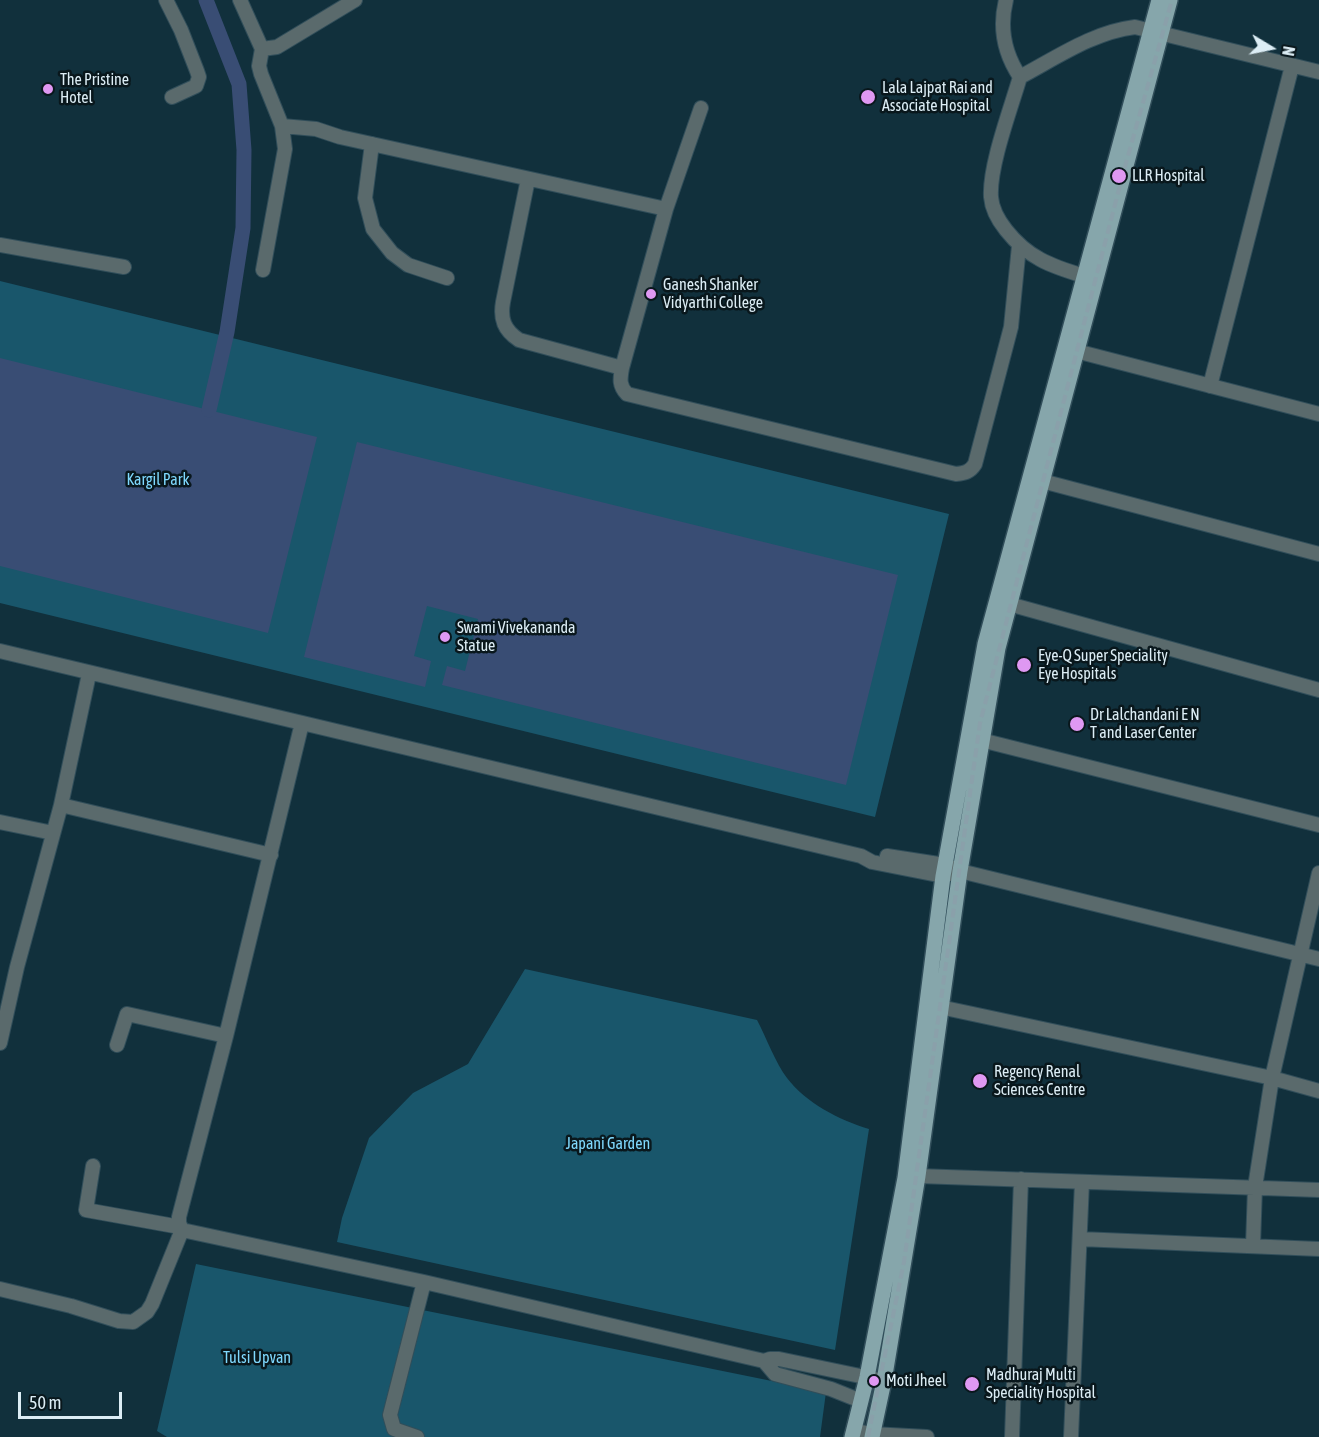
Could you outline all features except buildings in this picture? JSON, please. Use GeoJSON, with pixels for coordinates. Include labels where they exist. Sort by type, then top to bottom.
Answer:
{"type":"FeatureCollection","features":[{"type":"Feature","properties":{"kind":"main road"},"geometry":{"type":"LineString","coordinates":[[853,1434],[867,1377],[905,1178],[944,870],[985,644],[1049,428],[1076,351],[1156,31],[1159,0]]}},
{"type":"Feature","properties":{"kind":"main road"},"geometry":{"type":"LineString","coordinates":[[872,1436],[884,1381],[918,1176],[960,871],[998,648],[1042,481],[1049,428],[1084,276],[1156,31],[1170,0]]}},
{"type":"Feature","properties":{"kind":"street"},"geometry":{"type":"LineString","coordinates":[[166,0],[181,30],[199,77],[196,86],[172,98]]}},
{"type":"Feature","properties":{"kind":"street"},"geometry":{"type":"LineString","coordinates":[[240,0],[262,49],[261,74],[285,139],[284,160],[263,270]]}},
{"type":"Feature","properties":{"kind":"street"},"geometry":{"type":"LineString","coordinates":[[262,49],[277,47],[356,0]]}},
{"type":"Feature","properties":{"kind":"street"},"geometry":{"type":"LineString","coordinates":[[1006,0],[1002,29],[1005,47],[1011,63],[1020,76]]}},
{"type":"Feature","properties":{"kind":"street"},"geometry":{"type":"LineString","coordinates":[[1084,276],[1054,267],[1019,246],[997,218],[991,199],[994,170],[1020,76],[1070,49],[1121,29],[1135,27],[1319,72]]}},
{"type":"Feature","properties":{"kind":"street"},"geometry":{"type":"LineString","coordinates":[[1210,386],[1292,66]]}},
{"type":"Feature","properties":{"kind":"street"},"geometry":{"type":"LineString","coordinates":[[701,108],[666,209],[622,368],[620,382],[627,394],[956,474],[971,471],[975,464],[1011,327],[1019,246]]}},
{"type":"Feature","properties":{"kind":"street"},"geometry":{"type":"LineString","coordinates":[[282,126],[316,129],[340,137],[666,209]]}},
{"type":"Feature","properties":{"kind":"street"},"geometry":{"type":"LineString","coordinates":[[372,144],[365,198],[373,229],[392,253],[408,265],[447,278]]}},
{"type":"Feature","properties":{"kind":"street"},"geometry":{"type":"LineString","coordinates":[[528,179],[502,302],[501,315],[504,325],[511,335],[519,340],[622,368]]}},
{"type":"Feature","properties":{"kind":"street"},"geometry":{"type":"LineString","coordinates":[[0,245],[124,267]]}},
{"type":"Feature","properties":{"kind":"street"},"geometry":{"type":"LineString","coordinates":[[1076,351],[1319,414]]}},
{"type":"Feature","properties":{"kind":"street"},"geometry":{"type":"LineString","coordinates":[[1042,481],[1319,554]]}},
{"type":"Feature","properties":{"kind":"street"},"geometry":{"type":"LineString","coordinates":[[1009,604],[1319,690]]}},
{"type":"Feature","properties":{"kind":"street"},"geometry":{"type":"LineString","coordinates":[[0,651],[861,856],[872,862],[960,871],[1319,959]]}},
{"type":"Feature","properties":{"kind":"street"},"geometry":{"type":"LineString","coordinates":[[0,1043],[17,967],[61,805],[89,674]]}},
{"type":"Feature","properties":{"kind":"street"},"geometry":{"type":"LineString","coordinates":[[0,1289],[71,1306],[119,1321],[133,1322],[147,1312],[152,1304],[181,1228],[179,1217],[272,855],[302,723]]}},
{"type":"Feature","properties":{"kind":"street"},"geometry":{"type":"LineString","coordinates":[[981,740],[1319,825]]}},
{"type":"Feature","properties":{"kind":"street"},"geometry":{"type":"LineString","coordinates":[[61,805],[272,855]]}},
{"type":"Feature","properties":{"kind":"street"},"geometry":{"type":"LineString","coordinates":[[0,822],[53,833]]}},
{"type":"Feature","properties":{"kind":"street"},"geometry":{"type":"LineString","coordinates":[[1253,1246],[1255,1187],[1272,1078],[1319,873]]}},
{"type":"Feature","properties":{"kind":"street"},"geometry":{"type":"LineString","coordinates":[[940,1007],[1272,1078],[1319,1091]]}},
{"type":"Feature","properties":{"kind":"street"},"geometry":{"type":"LineString","coordinates":[[117,1045],[127,1014],[226,1036]]}},
{"type":"Feature","properties":{"kind":"street"},"geometry":{"type":"LineString","coordinates":[[93,1167],[86,1210],[181,1228],[424,1282],[764,1361],[779,1359],[884,1381]]}},
{"type":"Feature","properties":{"kind":"street"},"geometry":{"type":"LineString","coordinates":[[918,1176],[1319,1190]]}},
{"type":"Feature","properties":{"kind":"street"},"geometry":{"type":"LineString","coordinates":[[1012,1437],[1021,1179]]}},
{"type":"Feature","properties":{"kind":"street"},"geometry":{"type":"LineString","coordinates":[[1071,1437],[1083,1182]]}},
{"type":"Feature","properties":{"kind":"street"},"geometry":{"type":"LineString","coordinates":[[1080,1239],[1319,1249]]}},
{"type":"Feature","properties":{"kind":"street"},"geometry":{"type":"LineString","coordinates":[[417,1437],[394,1429],[390,1415],[424,1282]]}},
{"type":"Feature","properties":{"kind":"street"},"geometry":{"type":"LineString","coordinates":[[764,1361],[775,1374],[831,1389],[861,1401]]}},
{"type":"Feature","properties":{"kind":"street"},"geometry":{"type":"LineString","coordinates":[[853,1434],[927,1437]]}},
{"type":"Feature","properties":{"kind":"green space","name":"Kargil Park"},"geometry":{"type":"Polygon","coordinates":[[[0,281],[949,514],[875,817],[0,603],[0,281]]]}},
{"type":"Feature","properties":{"kind":"green space","name":"Japani Garden"},"geometry":{"type":"Polygon","coordinates":[[[525,969],[757,1020],[779,1065],[795,1087],[824,1110],[869,1129],[835,1350],[337,1242],[342,1218],[369,1138],[413,1093],[468,1064],[525,969]]]}},
{"type":"Feature","properties":{"kind":"green space","name":"Tulsi Upvan"},"geometry":{"type":"Polygon","coordinates":[[[196,1264],[826,1392],[820,1437],[167,1437],[157,1431],[196,1264]]]}},
{"type":"Feature","properties":{"kind":"shaded area"},"geometry":{"type":"Polygon","coordinates":[[[0,358],[317,437],[268,633],[0,566],[0,358]]]}},
{"type":"Feature","properties":{"kind":"shaded area"},"geometry":{"type":"Polygon","coordinates":[[[357,442],[898,575],[846,785],[442,685],[447,666],[465,671],[478,619],[427,606],[414,656],[431,661],[425,687],[304,657],[357,442]]]}},
{"type":"Feature","properties":{"kind":"waterway"},"geometry":{"type":"LineString","coordinates":[[206,0],[239,84],[244,150],[243,228],[227,332],[209,410]]}},
{"type":"Feature","properties":{"kind":"railway"},"geometry":{"type":"LineString","coordinates":[[868,1437],[904,1262],[980,723],[1124,170],[1172,0]]}},
{"type":"Feature","properties":{"kind":"place","name":"The Pristine Hotel"},"geometry":{"type":"Point","coordinates":[48,89]}},
{"type":"Feature","properties":{"kind":"place","name":"Lala Lajpat Rai and Associate Hospital"},"geometry":{"type":"Point","coordinates":[868,97]}},
{"type":"Feature","properties":{"kind":"place","name":"LLR Hospital"},"geometry":{"type":"Point","coordinates":[1119,176]}},
{"type":"Feature","properties":{"kind":"place","name":"Ganesh Shanker Vidyarthi College"},"geometry":{"type":"Point","coordinates":[651,294]}},
{"type":"Feature","properties":{"kind":"place","name":"Swami Vivekananda Statue"},"geometry":{"type":"Point","coordinates":[445,637]}},
{"type":"Feature","properties":{"kind":"place","name":"Eye-Q Super Speciality Eye Hospitals"},"geometry":{"type":"Point","coordinates":[1024,665]}},
{"type":"Feature","properties":{"kind":"place","name":"Dr Lalchandani E N T and Laser Center"},"geometry":{"type":"Point","coordinates":[1077,724]}},
{"type":"Feature","properties":{"kind":"place","name":"Regency Renal Sciences Centre"},"geometry":{"type":"Point","coordinates":[980,1081]}},
{"type":"Feature","properties":{"kind":"place","name":"Moti Jheel"},"geometry":{"type":"Point","coordinates":[874,1381]}},
{"type":"Feature","properties":{"kind":"place","name":"Madhuraj Multi Speciality Hospital"},"geometry":{"type":"Point","coordinates":[972,1384]}}]}
